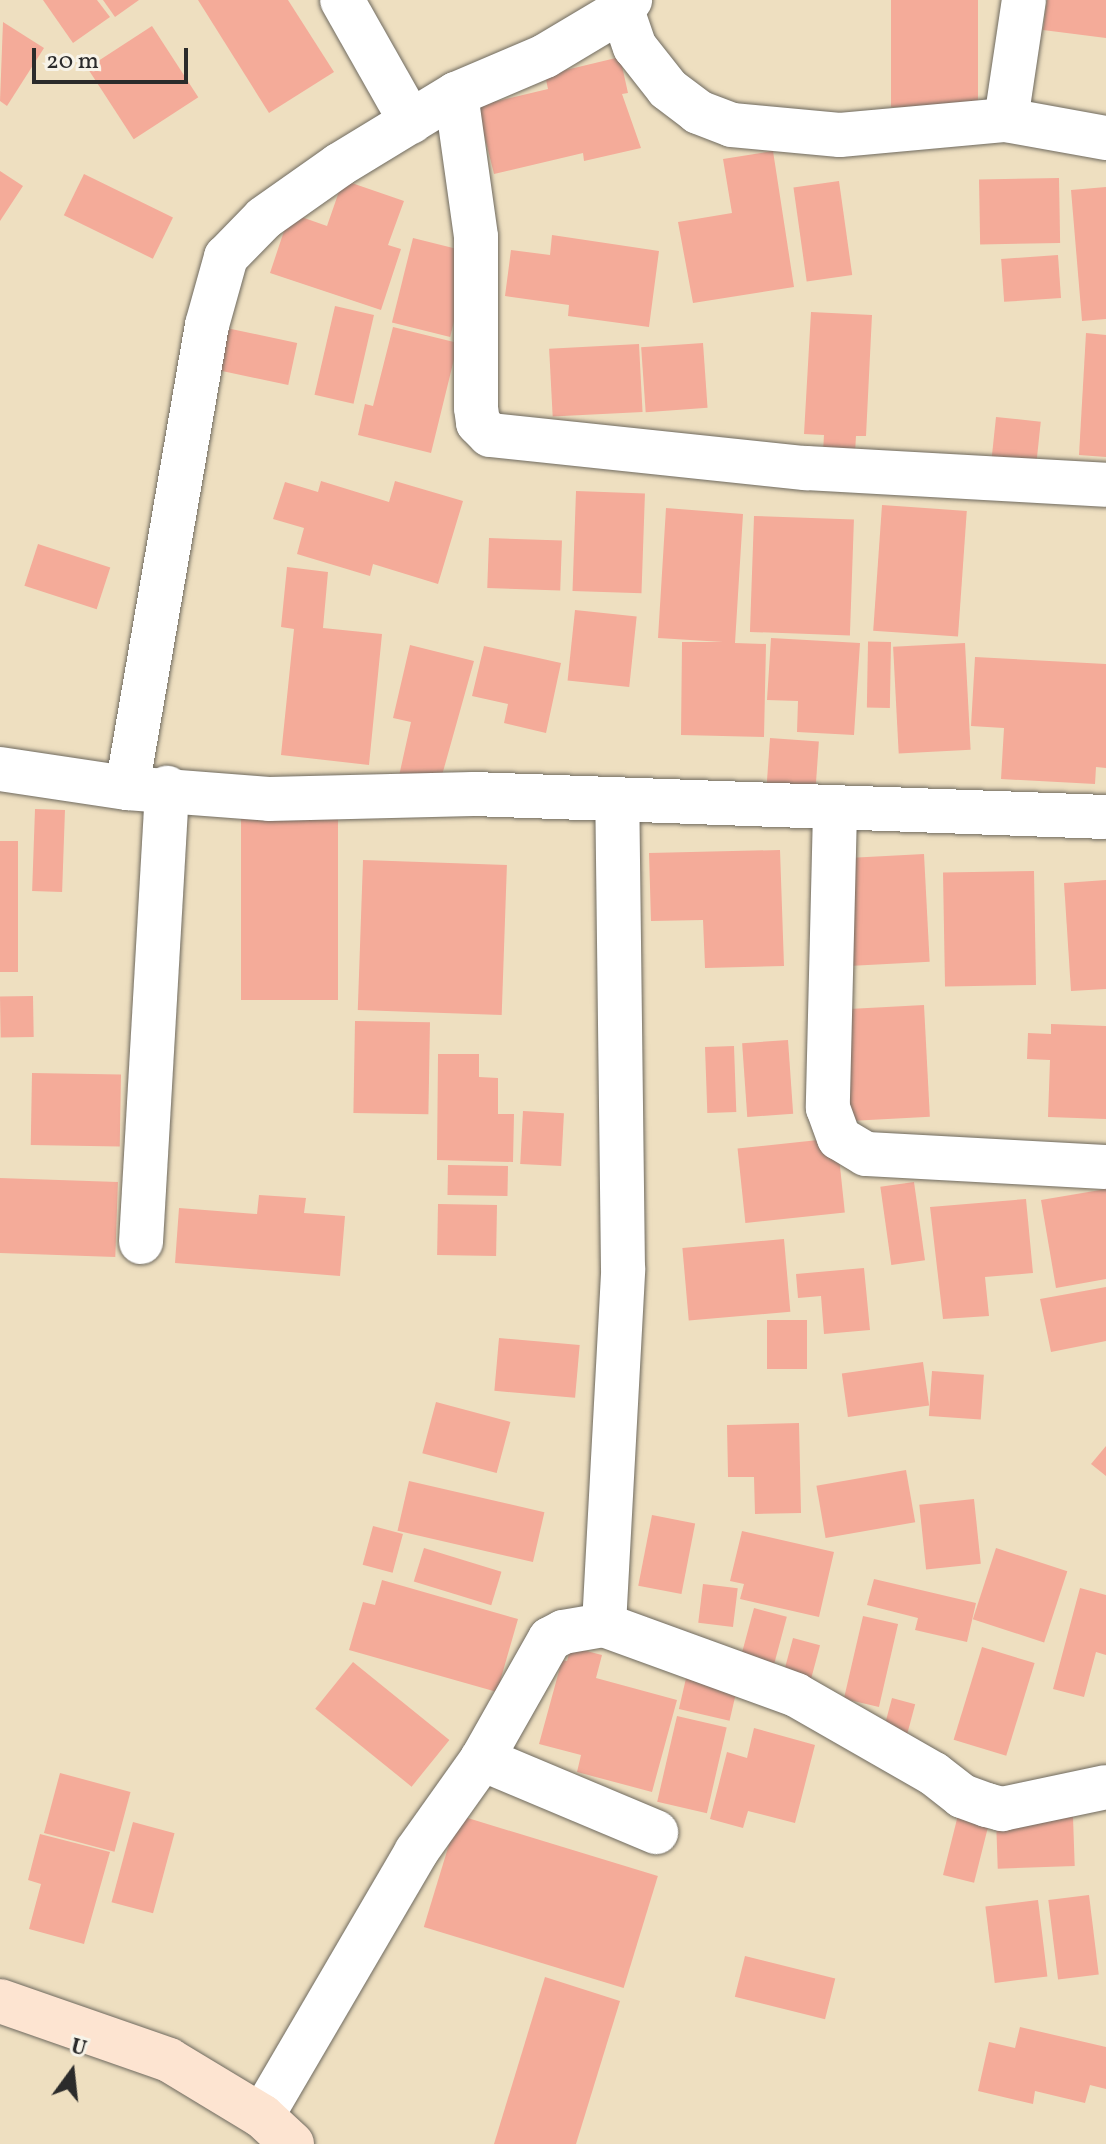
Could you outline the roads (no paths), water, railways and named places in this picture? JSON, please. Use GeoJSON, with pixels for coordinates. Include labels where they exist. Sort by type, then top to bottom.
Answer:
{"type":"FeatureCollection","features":[{"type":"Feature","properties":{"kind":"street"},"geometry":{"type":"LineString","coordinates":[[342,0],[411,122]]}},
{"type":"Feature","properties":{"kind":"street"},"geometry":{"type":"LineString","coordinates":[[1006,120],[1024,0]]}},
{"type":"Feature","properties":{"kind":"street"},"geometry":{"type":"LineString","coordinates":[[141,1242],[147,788],[207,325],[226,257],[264,218],[411,122],[456,94],[545,56],[626,5],[635,47],[668,89],[698,112],[732,125],[840,135],[1006,120],[1106,138]]}},
{"type":"Feature","properties":{"kind":"street"},"geometry":{"type":"LineString","coordinates":[[456,94],[476,237],[476,408],[478,423],[490,435],[806,468],[1106,485]]}},
{"type":"Feature","properties":{"kind":"street"},"geometry":{"type":"LineString","coordinates":[[0,769],[147,788],[269,799],[473,794],[835,811],[1106,817]]}},
{"type":"Feature","properties":{"kind":"street"},"geometry":{"type":"LineString","coordinates":[[604,1625],[623,1269],[617,799]]}},
{"type":"Feature","properties":{"kind":"street"},"geometry":{"type":"LineString","coordinates":[[835,811],[828,1108],[839,1138],[866,1154],[1106,1167]]}},
{"type":"Feature","properties":{"kind":"street"},"geometry":{"type":"LineString","coordinates":[[0,2001],[169,2060],[277,2130],[416,1852],[482,1759],[550,1639],[604,1625],[635,1640],[796,1695],[934,1774],[962,1796],[987,1805],[1002,1809],[1106,1787]]}},
{"type":"Feature","properties":{"kind":"street"},"geometry":{"type":"LineString","coordinates":[[482,1759],[656,1832]]}}]}
